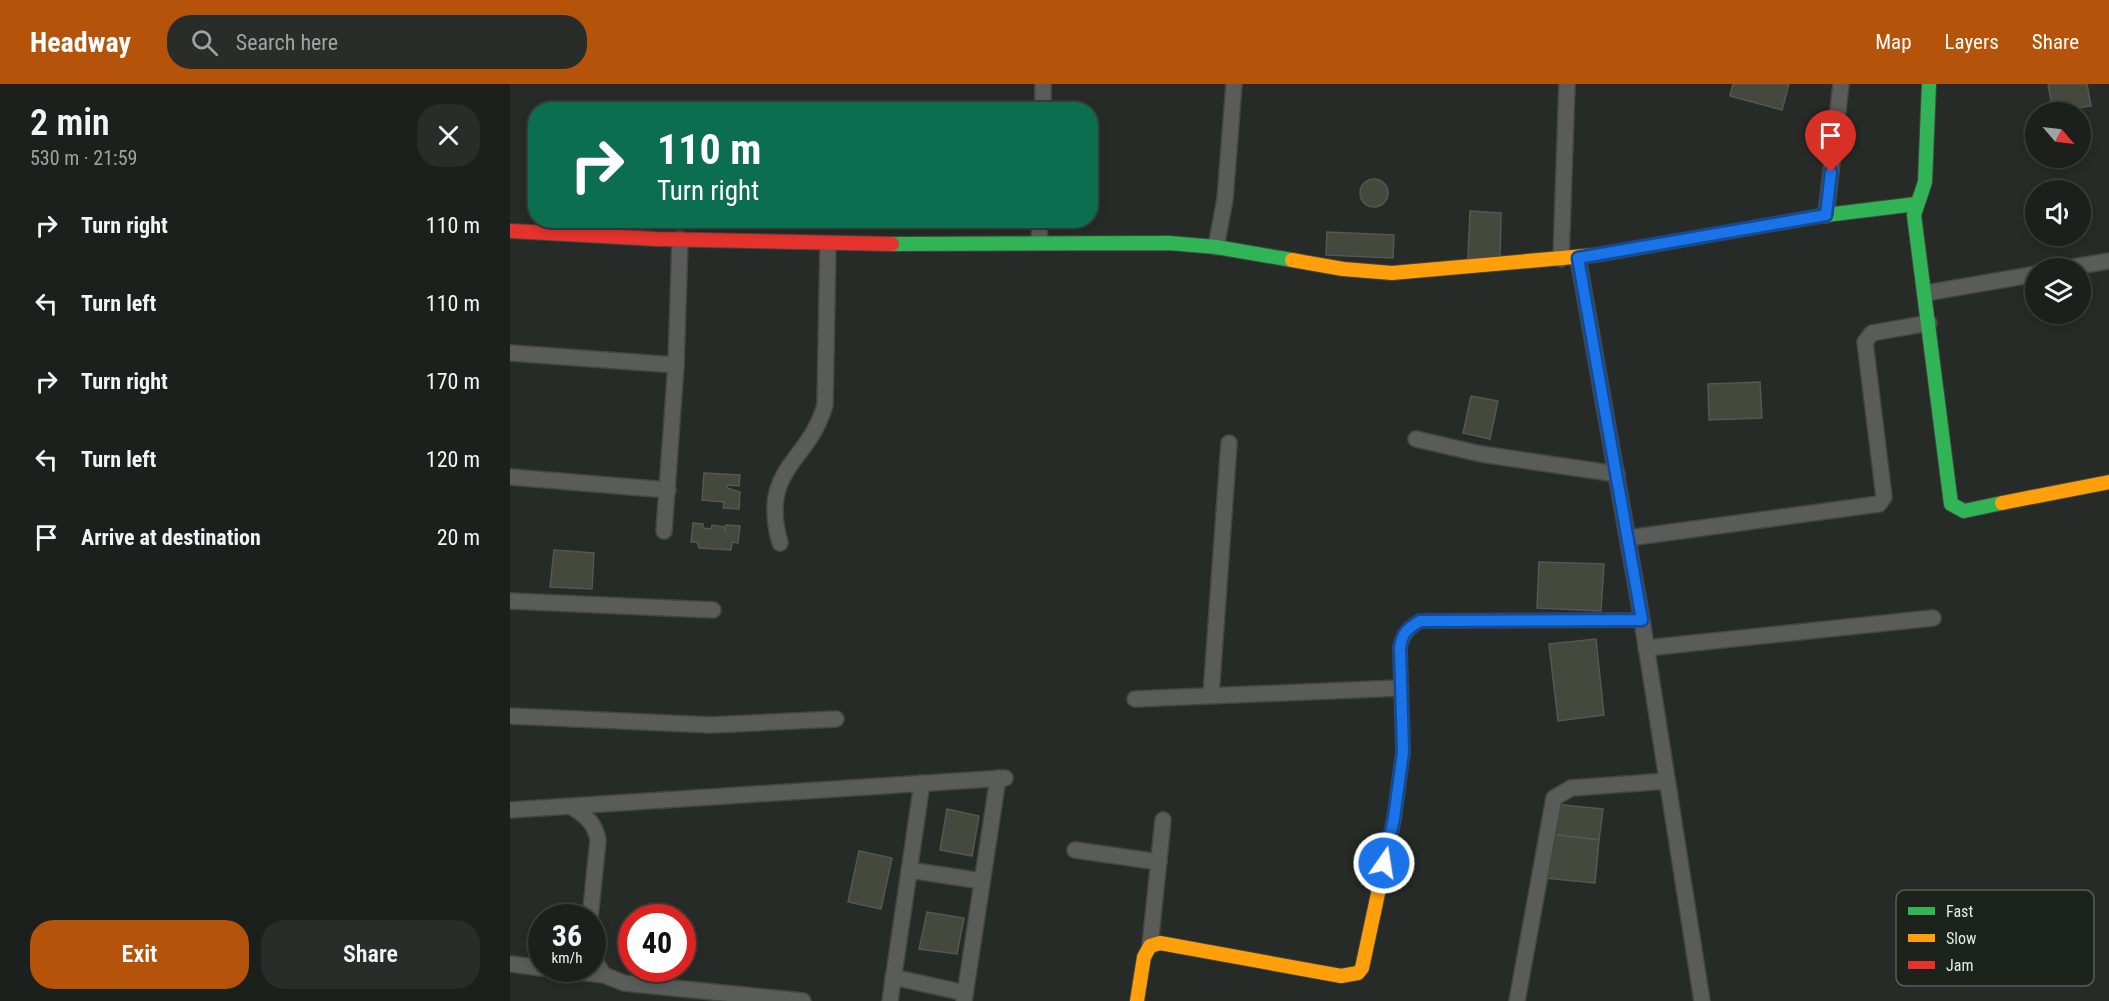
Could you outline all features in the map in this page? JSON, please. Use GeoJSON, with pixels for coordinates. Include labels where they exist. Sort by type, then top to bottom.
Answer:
{"type":"FeatureCollection","features":[{"type":"Feature","properties":{"kind":"street"},"geometry":{"type":"LineString","coordinates":[[1043,84],[1043,102]]}},
{"type":"Feature","properties":{"kind":"street"},"geometry":{"type":"LineString","coordinates":[[1216,247],[1225,199],[1234,84]]}},
{"type":"Feature","properties":{"kind":"street"},"geometry":{"type":"LineString","coordinates":[[1561,259],[1567,84]]}},
{"type":"Feature","properties":{"kind":"street"},"geometry":{"type":"LineString","coordinates":[[1826,215],[1840,84]]}},
{"type":"Feature","properties":{"kind":"street"},"geometry":{"type":"LineString","coordinates":[[1929,84],[1925,182],[1914,215],[1926,294],[1948,495],[1956,510],[1964,511],[2109,482]]}},
{"type":"Feature","properties":{"kind":"street"},"geometry":{"type":"LineString","coordinates":[[510,231],[828,244],[1169,243],[1216,247],[1282,260],[1383,272],[1578,258],[1826,215],[1916,204]]}},
{"type":"Feature","properties":{"kind":"street"},"geometry":{"type":"LineString","coordinates":[[1039,242],[1040,228]]}},
{"type":"Feature","properties":{"kind":"street"},"geometry":{"type":"LineString","coordinates":[[664,531],[676,365],[680,239]]}},
{"type":"Feature","properties":{"kind":"street"},"geometry":{"type":"LineString","coordinates":[[780,543],[775,525],[777,489],[784,470],[821,418],[825,405],[828,244]]}},
{"type":"Feature","properties":{"kind":"street"},"geometry":{"type":"LineString","coordinates":[[1578,258],[1642,620],[1702,1001]]}},
{"type":"Feature","properties":{"kind":"street"},"geometry":{"type":"LineString","coordinates":[[2091,264],[2109,261]]}},
{"type":"Feature","properties":{"kind":"street"},"geometry":{"type":"LineString","coordinates":[[1926,294],[2025,276]]}},
{"type":"Feature","properties":{"kind":"street"},"geometry":{"type":"LineString","coordinates":[[1628,538],[1880,504],[1884,497],[1865,342],[1872,333],[1929,323]]}},
{"type":"Feature","properties":{"kind":"street"},"geometry":{"type":"LineString","coordinates":[[510,352],[676,365]]}},
{"type":"Feature","properties":{"kind":"street"},"geometry":{"type":"LineString","coordinates":[[1416,439],[1481,454],[1617,474]]}},
{"type":"Feature","properties":{"kind":"street"},"geometry":{"type":"LineString","coordinates":[[1210,695],[1229,443]]}},
{"type":"Feature","properties":{"kind":"street"},"geometry":{"type":"LineString","coordinates":[[510,477],[668,490]]}},
{"type":"Feature","properties":{"kind":"street"},"geometry":{"type":"LineString","coordinates":[[510,601],[713,610]]}},
{"type":"Feature","properties":{"kind":"street"},"geometry":{"type":"LineString","coordinates":[[1646,648],[1933,618]]}},
{"type":"Feature","properties":{"kind":"street"},"geometry":{"type":"LineString","coordinates":[[1150,946],[1171,944],[1341,976],[1358,973],[1362,968],[1396,807],[1403,752],[1400,688],[1402,636],[1406,629],[1420,621],[1642,620]]}},
{"type":"Feature","properties":{"kind":"street"},"geometry":{"type":"LineString","coordinates":[[1135,699],[1400,688]]}},
{"type":"Feature","properties":{"kind":"street"},"geometry":{"type":"LineString","coordinates":[[510,716],[711,725],[836,719]]}},
{"type":"Feature","properties":{"kind":"street"},"geometry":{"type":"LineString","coordinates":[[510,810],[1001,778],[964,997],[893,977]]}},
{"type":"Feature","properties":{"kind":"street"},"geometry":{"type":"LineString","coordinates":[[1517,1001],[1554,798],[1571,788],[1667,781]]}},
{"type":"Feature","properties":{"kind":"street"},"geometry":{"type":"LineString","coordinates":[[890,1001],[922,783]]}},
{"type":"Feature","properties":{"kind":"street"},"geometry":{"type":"LineString","coordinates":[[572,807],[587,817],[597,831],[591,904]]}},
{"type":"Feature","properties":{"kind":"street"},"geometry":{"type":"LineString","coordinates":[[1137,1001],[1144,957],[1150,946],[1163,820]]}},
{"type":"Feature","properties":{"kind":"street"},"geometry":{"type":"LineString","coordinates":[[1075,850],[1159,862]]}},
{"type":"Feature","properties":{"kind":"street"},"geometry":{"type":"LineString","coordinates":[[909,870],[982,881]]}},
{"type":"Feature","properties":{"kind":"street"},"geometry":{"type":"LineString","coordinates":[[510,964],[528,966]]}},
{"type":"Feature","properties":{"kind":"street"},"geometry":{"type":"LineString","coordinates":[[606,976],[624,983],[717,997],[803,1001]]}},
{"type":"Feature","properties":{"kind":"building"},"geometry":{"type":"Polygon","coordinates":[[[1733,84],[1789,84],[1782,110],[1730,96],[1733,84]]]}},
{"type":"Feature","properties":{"kind":"building"},"geometry":{"type":"Polygon","coordinates":[[[2048,84],[2087,84],[2090,102],[2051,102],[2048,84]]]}},
{"type":"Feature","properties":{"kind":"building"},"geometry":{"type":"Polygon","coordinates":[[[1374,179],[1384,183],[1388,193],[1384,203],[1374,207],[1364,203],[1360,193],[1364,183],[1374,179]]]}},
{"type":"Feature","properties":{"kind":"building"},"geometry":{"type":"Polygon","coordinates":[[[1470,211],[1501,213],[1500,259],[1468,258],[1470,211]]]}},
{"type":"Feature","properties":{"kind":"building"},"geometry":{"type":"Polygon","coordinates":[[[1327,232],[1394,235],[1393,258],[1326,255],[1327,232]]]}},
{"type":"Feature","properties":{"kind":"building"},"geometry":{"type":"Polygon","coordinates":[[[1760,382],[1762,418],[1709,420],[1708,384],[1760,382]]]}},
{"type":"Feature","properties":{"kind":"building"},"geometry":{"type":"Polygon","coordinates":[[[1471,396],[1498,401],[1490,439],[1463,433],[1471,396]]]}},
{"type":"Feature","properties":{"kind":"building"},"geometry":{"type":"Polygon","coordinates":[[[704,473],[740,475],[739,486],[727,485],[727,488],[740,492],[739,509],[723,508],[724,502],[702,500],[704,473]]]}},
{"type":"Feature","properties":{"kind":"building"},"geometry":{"type":"Polygon","coordinates":[[[693,523],[703,524],[703,528],[711,529],[712,525],[725,527],[725,532],[726,525],[740,526],[738,543],[732,542],[731,550],[699,548],[697,542],[691,542],[693,523]]]}},
{"type":"Feature","properties":{"kind":"building"},"geometry":{"type":"Polygon","coordinates":[[[554,550],[594,553],[592,589],[550,587],[554,550]]]}},
{"type":"Feature","properties":{"kind":"building"},"geometry":{"type":"Polygon","coordinates":[[[1539,562],[1604,564],[1601,611],[1537,608],[1539,562]]]}},
{"type":"Feature","properties":{"kind":"building"},"geometry":{"type":"Polygon","coordinates":[[[1596,639],[1604,715],[1558,721],[1549,644],[1596,639]]]}},
{"type":"Feature","properties":{"kind":"building"},"geometry":{"type":"Polygon","coordinates":[[[1554,804],[1603,809],[1599,840],[1550,834],[1554,804]]]}},
{"type":"Feature","properties":{"kind":"building"},"geometry":{"type":"Polygon","coordinates":[[[947,809],[979,816],[972,856],[940,850],[947,809]]]}},
{"type":"Feature","properties":{"kind":"building"},"geometry":{"type":"Polygon","coordinates":[[[1550,834],[1599,840],[1595,883],[1545,878],[1550,834]]]}},
{"type":"Feature","properties":{"kind":"building"},"geometry":{"type":"Polygon","coordinates":[[[859,851],[892,858],[881,909],[848,902],[859,851]]]}},
{"type":"Feature","properties":{"kind":"building"},"geometry":{"type":"Polygon","coordinates":[[[927,912],[964,918],[957,954],[919,949],[927,912]]]}},
{"type":"Feature","properties":{"kind":"traffic: fast"},"geometry":{"type":"LineString","coordinates":[[1929,84],[1925,182],[1914,215],[1951,504],[1964,511],[2002,503]]}},
{"type":"Feature","properties":{"kind":"traffic: fast"},"geometry":{"type":"LineString","coordinates":[[1596,255],[1826,215],[1916,204]]}},
{"type":"Feature","properties":{"kind":"traffic: fast"},"geometry":{"type":"LineString","coordinates":[[892,244],[1169,243],[1216,247],[1292,260]]}},
{"type":"Feature","properties":{"kind":"traffic: fast"},"geometry":{"type":"LineString","coordinates":[[1394,819],[1403,752],[1400,648],[1404,635],[1413,626],[1420,621],[1642,620]]}},
{"type":"Feature","properties":{"kind":"traffic: slow"},"geometry":{"type":"LineString","coordinates":[[1292,260],[1343,269],[1392,273],[1596,255]]}},
{"type":"Feature","properties":{"kind":"traffic: slow"},"geometry":{"type":"LineString","coordinates":[[2002,503],[2109,482]]}},
{"type":"Feature","properties":{"kind":"traffic: slow"},"geometry":{"type":"LineString","coordinates":[[1137,1001],[1144,957],[1150,946],[1160,943],[1341,976],[1358,973],[1362,968],[1394,819]]}},
{"type":"Feature","properties":{"kind":"traffic: jam"},"geometry":{"type":"LineString","coordinates":[[510,231],[657,239],[892,244]]}},
{"type":"Feature","properties":{"kind":"route"},"geometry":{"type":"LineString","coordinates":[[1384,863],[1394,818],[1403,752],[1400,648],[1406,629],[1420,621],[1642,620],[1578,258],[1826,215],[1831,172]]}}]}
